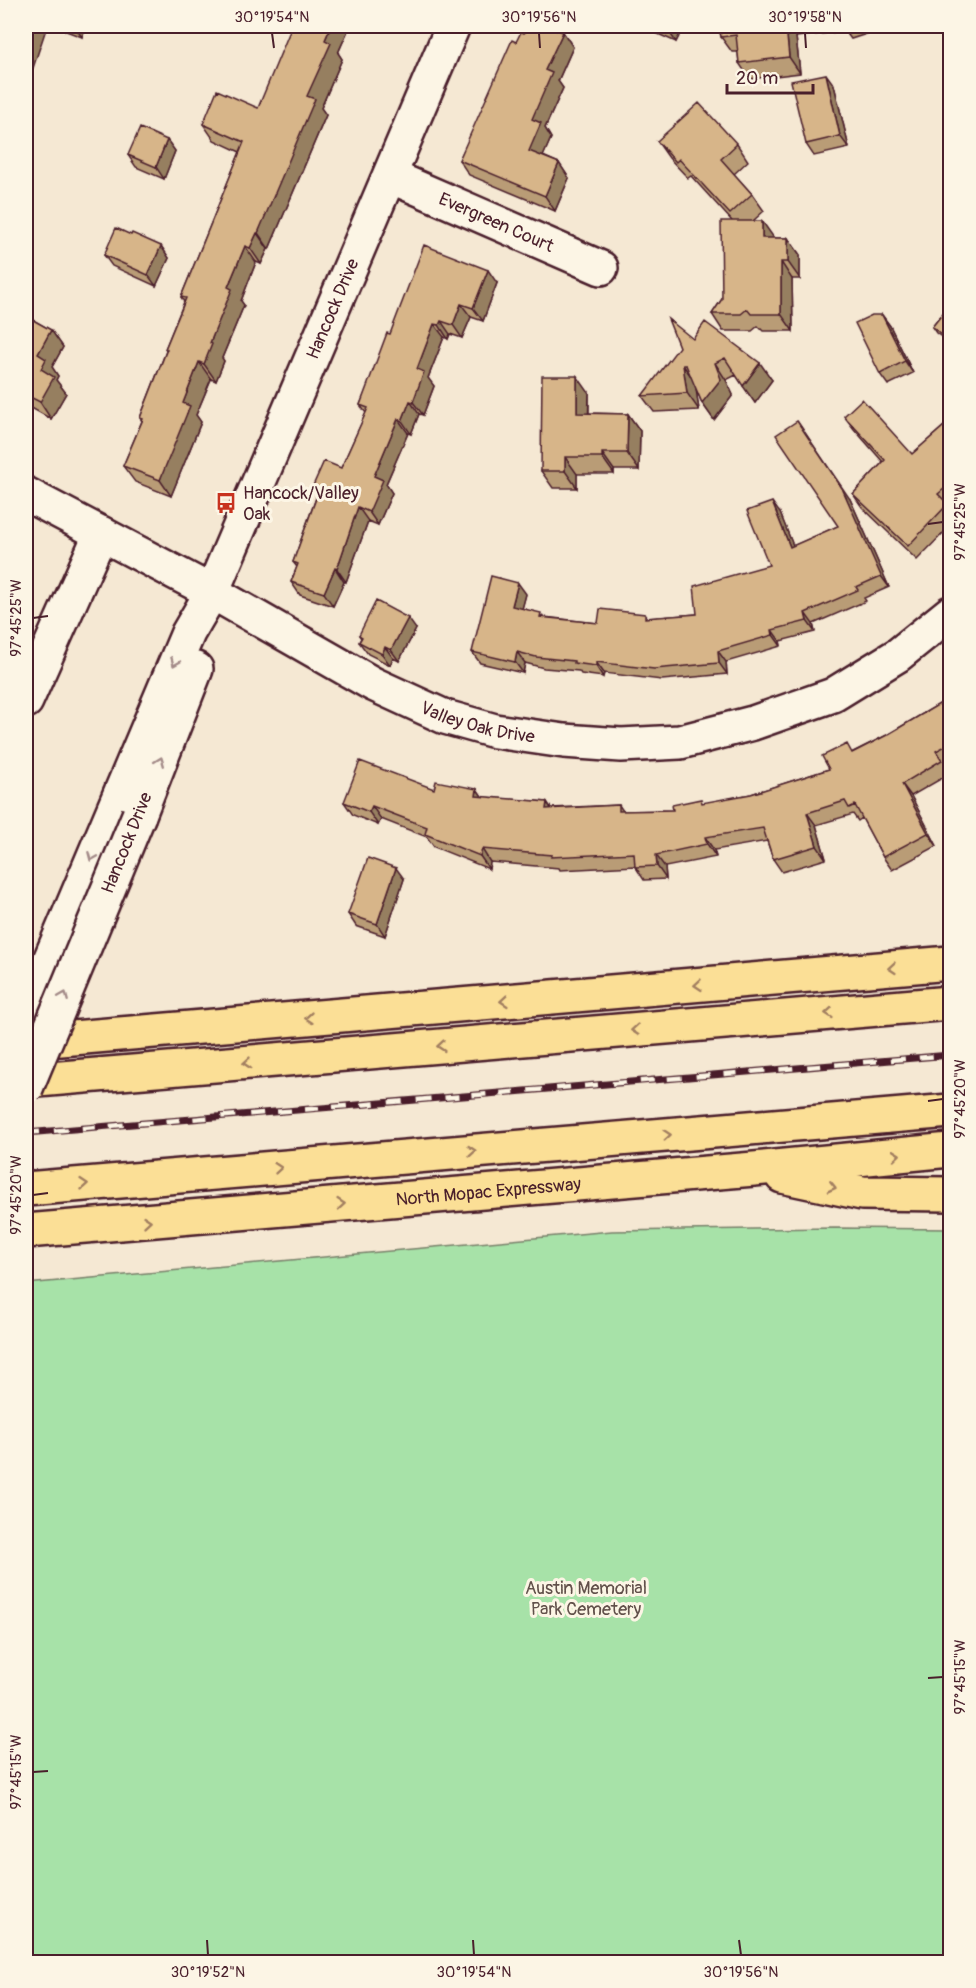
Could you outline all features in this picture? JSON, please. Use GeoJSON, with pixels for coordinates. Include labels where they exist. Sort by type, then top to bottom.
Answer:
{"type":"FeatureCollection","features":[{"type":"Feature","properties":{"kind":"highway"},"geometry":{"type":"LineString","coordinates":[[26,1042],[951,963]]}},
{"type":"Feature","properties":{"kind":"highway"},"geometry":{"type":"LineString","coordinates":[[26,1081],[951,1003]]}},
{"type":"Feature","properties":{"kind":"highway"},"geometry":{"type":"LineString","coordinates":[[26,1189],[951,1111]]}},
{"type":"Feature","properties":{"kind":"highway","name":"North Mopac Expressway"},"geometry":{"type":"LineString","coordinates":[[26,1231],[951,1150]]}},
{"type":"Feature","properties":{"kind":"highway"},"geometry":{"type":"LineString","coordinates":[[754,1169],[862,1193],[951,1194]]}},
{"type":"Feature","properties":{"kind":"street","name":"Hancock Drive"},"geometry":{"type":"LineString","coordinates":[[26,1017],[207,641],[212,592],[453,26]]}},
{"type":"Feature","properties":{"kind":"street","name":"Evergreen Court"},"geometry":{"type":"LineString","coordinates":[[390,176],[602,268]]}},
{"type":"Feature","properties":{"kind":"street","name":"Valley Oak Drive"},"geometry":{"type":"LineString","coordinates":[[26,494],[212,592],[373,684],[445,717],[495,731],[564,741],[621,745],[681,741],[753,723],[833,695],[898,655],[951,614]]}},
{"type":"Feature","properties":{"kind":"street"},"geometry":{"type":"LineString","coordinates":[[26,701],[101,533]]}},
{"type":"Feature","properties":{"kind":"street","name":"Hancock Drive"},"geometry":{"type":"LineString","coordinates":[[26,1088],[127,809]]}},
{"type":"Feature","properties":{"kind":"green space","name":"Austin Memorial Park Cemetery"},"geometry":{"type":"Polygon","coordinates":[[[950,1229],[950,1962],[26,1962],[26,1284],[612,1231],[950,1229]]]}},
{"type":"Feature","properties":{"kind":"building"},"geometry":{"type":"Polygon","coordinates":[[[26,26],[30,26],[26,39],[26,26]]]}},
{"type":"Feature","properties":{"kind":"building"},"geometry":{"type":"Polygon","coordinates":[[[292,26],[331,26],[325,40],[331,43],[307,96],[315,99],[258,233],[250,248],[245,246],[228,287],[232,289],[204,364],[199,362],[183,403],[190,406],[160,480],[123,466],[143,419],[140,418],[186,298],[181,297],[244,142],[203,124],[217,90],[258,108],[292,26]]]}},
{"type":"Feature","properties":{"kind":"building"},"geometry":{"type":"Polygon","coordinates":[[[528,26],[548,26],[563,32],[545,70],[552,73],[532,119],[541,123],[529,151],[559,163],[545,196],[459,160],[512,40],[516,42],[521,32],[524,33],[528,26]]]}},
{"type":"Feature","properties":{"kind":"building"},"geometry":{"type":"Polygon","coordinates":[[[719,26],[786,26],[789,57],[739,63],[736,35],[721,37],[719,26]]]}},
{"type":"Feature","properties":{"kind":"building"},"geometry":{"type":"Polygon","coordinates":[[[826,74],[840,136],[806,144],[791,81],[826,74]]]}},
{"type":"Feature","properties":{"kind":"building"},"geometry":{"type":"Polygon","coordinates":[[[699,103],[737,144],[721,159],[752,194],[730,214],[679,159],[676,162],[657,141],[699,103]]]}},
{"type":"Feature","properties":{"kind":"building"},"geometry":{"type":"Polygon","coordinates":[[[140,128],[167,140],[156,167],[128,155],[140,128]]]}},
{"type":"Feature","properties":{"kind":"building"},"geometry":{"type":"Polygon","coordinates":[[[721,221],[762,221],[762,238],[788,238],[788,262],[781,262],[781,314],[751,314],[747,309],[741,314],[712,314],[722,299],[721,221]]]}},
{"type":"Feature","properties":{"kind":"building"},"geometry":{"type":"Polygon","coordinates":[[[116,228],[161,246],[148,275],[104,255],[116,228]]]}},
{"type":"Feature","properties":{"kind":"building"},"geometry":{"type":"Polygon","coordinates":[[[424,245],[488,270],[473,308],[461,304],[453,325],[441,321],[439,325],[434,324],[417,369],[424,372],[413,402],[410,401],[402,421],[398,419],[374,476],[383,480],[369,512],[358,507],[337,569],[335,568],[324,593],[291,582],[298,564],[293,562],[319,490],[312,488],[324,461],[341,468],[368,408],[360,405],[424,245]]]}},
{"type":"Feature","properties":{"kind":"building"},"geometry":{"type":"Polygon","coordinates":[[[951,303],[951,342],[932,327],[951,303]]]}},
{"type":"Feature","properties":{"kind":"building"},"geometry":{"type":"Polygon","coordinates":[[[872,315],[882,315],[905,361],[880,374],[855,323],[872,315]]]}},
{"type":"Feature","properties":{"kind":"building"},"geometry":{"type":"Polygon","coordinates":[[[26,316],[51,330],[38,354],[46,359],[41,369],[54,377],[40,402],[26,395],[26,316]]]}},
{"type":"Feature","properties":{"kind":"building"},"geometry":{"type":"Polygon","coordinates":[[[668,319],[693,339],[705,322],[760,363],[743,386],[725,358],[715,363],[721,379],[702,403],[686,365],[683,365],[687,393],[642,396],[679,347],[668,319]]]}},
{"type":"Feature","properties":{"kind":"building"},"geometry":{"type":"Polygon","coordinates":[[[542,376],[577,376],[577,413],[628,414],[627,453],[602,453],[602,457],[565,457],[565,471],[541,471],[542,376]]]}},
{"type":"Feature","properties":{"kind":"building"},"geometry":{"type":"Polygon","coordinates":[[[862,399],[912,454],[951,420],[951,483],[938,494],[948,504],[908,546],[853,494],[885,460],[844,416],[862,399]]]}},
{"type":"Feature","properties":{"kind":"building"},"geometry":{"type":"Polygon","coordinates":[[[797,421],[842,488],[881,576],[856,587],[858,590],[805,613],[807,621],[772,630],[773,635],[718,651],[719,663],[654,669],[596,662],[596,666],[517,652],[515,662],[472,652],[491,576],[518,583],[512,606],[541,613],[540,617],[598,623],[600,609],[645,614],[645,618],[697,614],[694,586],[769,565],[747,511],[772,502],[790,547],[838,526],[776,435],[797,421]]]}},
{"type":"Feature","properties":{"kind":"building"},"geometry":{"type":"Polygon","coordinates":[[[376,601],[408,618],[391,650],[385,647],[382,654],[359,642],[362,637],[359,635],[376,601]]]}},
{"type":"Feature","properties":{"kind":"building"},"geometry":{"type":"Polygon","coordinates":[[[951,697],[951,743],[936,751],[942,760],[902,784],[928,833],[883,857],[855,805],[849,808],[845,801],[807,813],[817,846],[773,859],[763,828],[705,837],[707,844],[656,855],[657,866],[635,867],[634,853],[551,857],[552,855],[482,849],[480,856],[425,834],[427,827],[372,806],[369,812],[344,802],[360,761],[434,789],[436,781],[477,789],[476,796],[547,802],[546,809],[619,805],[619,811],[673,810],[672,805],[701,799],[702,803],[751,794],[829,769],[822,756],[847,744],[852,753],[951,697]]]}},
{"type":"Feature","properties":{"kind":"building"},"geometry":{"type":"Polygon","coordinates":[[[368,858],[396,868],[377,924],[348,914],[368,858]]]}},
{"type":"Feature","properties":{"kind":"railway"},"geometry":{"type":"LineString","coordinates":[[26,1133],[950,1055]]}},
{"type":"Feature","properties":{"kind":"place","name":"Hancock/Valley Oak"},"geometry":{"type":"Point","coordinates":[226,503]}}]}
